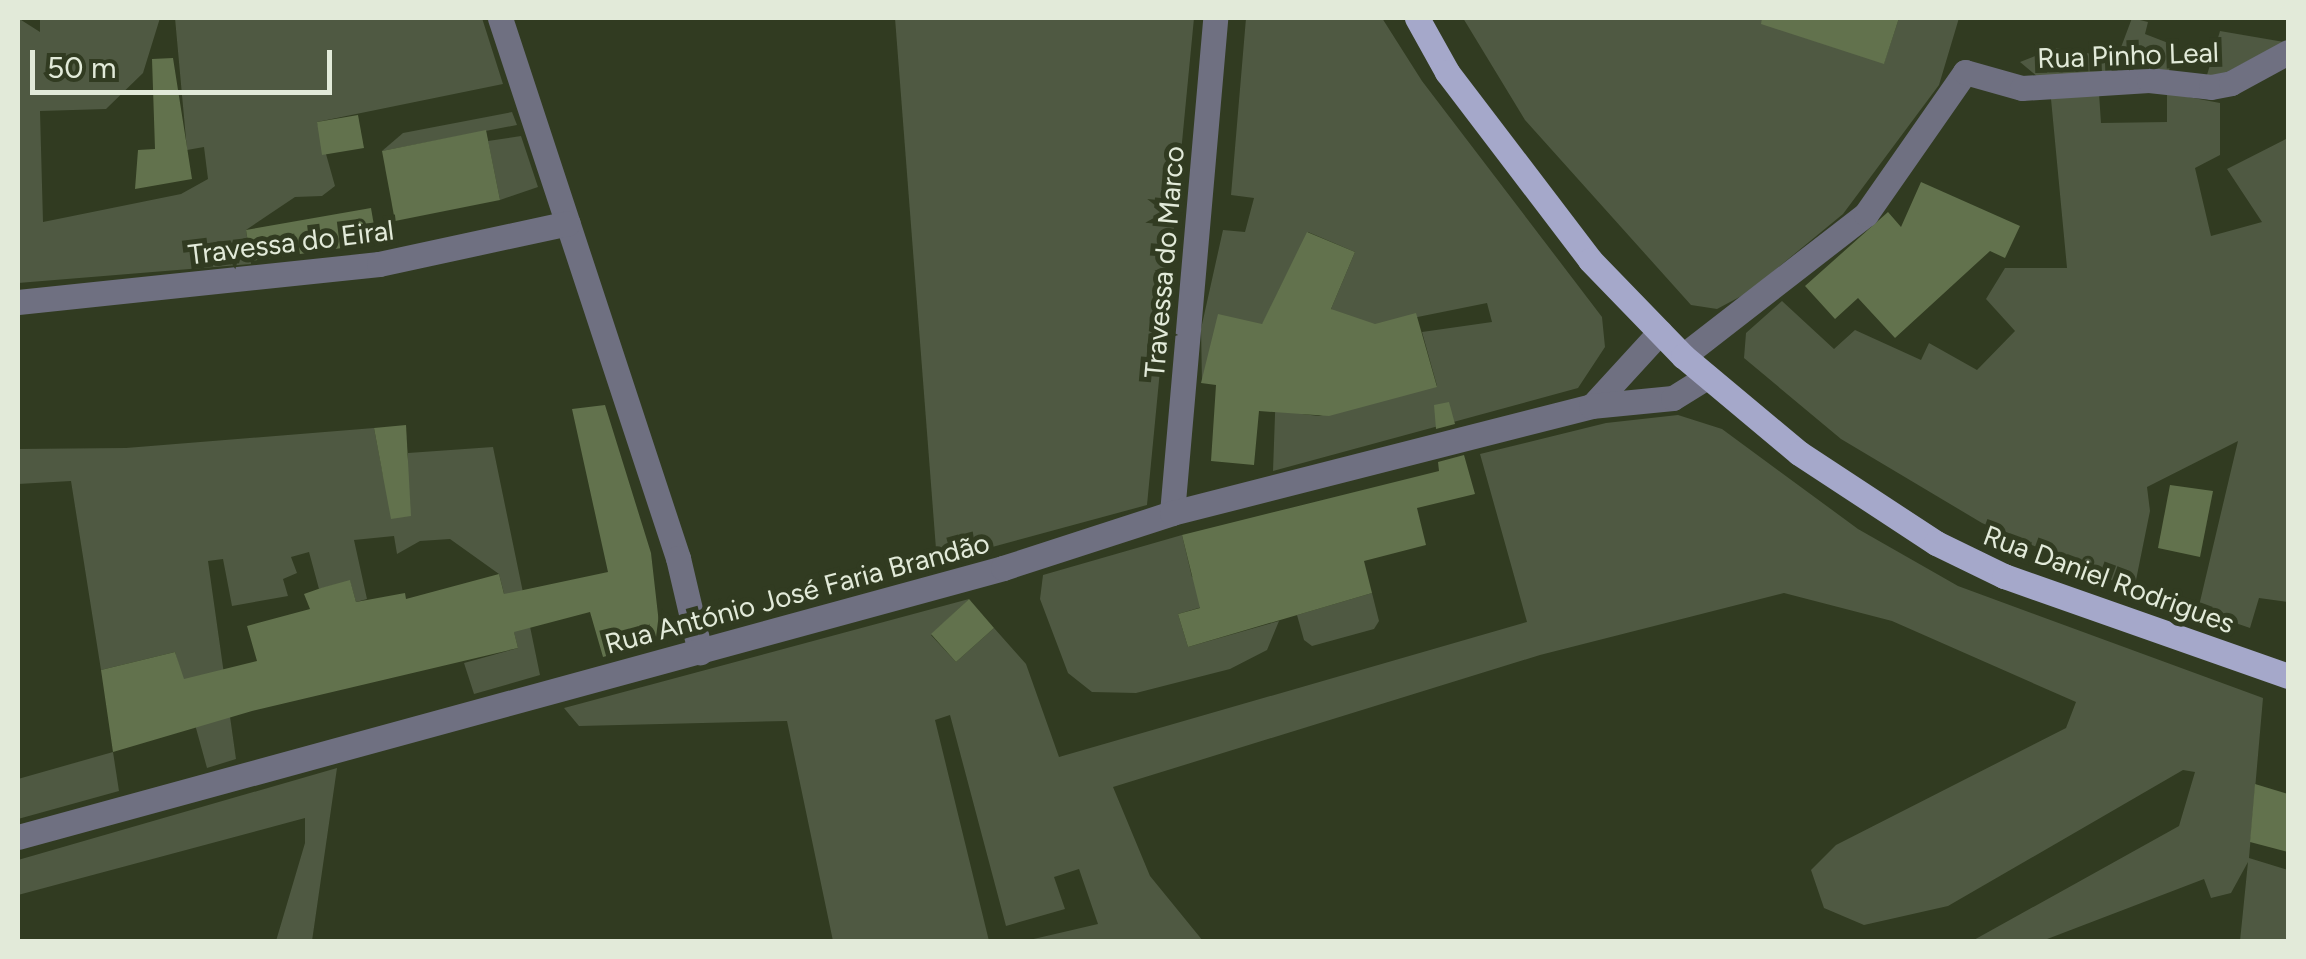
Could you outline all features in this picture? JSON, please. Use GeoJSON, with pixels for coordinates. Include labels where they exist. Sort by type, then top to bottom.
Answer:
{"type":"FeatureCollection","features":[{"type":"Feature","properties":{"kind":"main road","name":"Rua Daniel Rodrigues"},"geometry":{"type":"LineString","coordinates":[[1417,18],[1447,72],[1528,183],[1684,356],[1799,453],[1936,544],[2070,602],[2288,676]]}},
{"type":"Feature","properties":{"kind":"street"},"geometry":{"type":"LineString","coordinates":[[500,18],[678,558],[700,652]]}},
{"type":"Feature","properties":{"kind":"street","name":"Travessa do Marco"},"geometry":{"type":"LineString","coordinates":[[1172,512],[1215,18]]}},
{"type":"Feature","properties":{"kind":"street","name":"Rua Pinho Leal"},"geometry":{"type":"LineString","coordinates":[[1684,356],[1866,214],[1964,72],[2022,88],[2149,80],[2211,86],[2232,83],[2288,52]]}},
{"type":"Feature","properties":{"kind":"street","name":"Travessa do Eiral"},"geometry":{"type":"LineString","coordinates":[[18,302],[379,264],[568,223]]}},
{"type":"Feature","properties":{"kind":"street"},"geometry":{"type":"LineString","coordinates":[[1591,406],[1660,332]]}},
{"type":"Feature","properties":{"kind":"street","name":"Rua António José Faria Brandão"},"geometry":{"type":"LineString","coordinates":[[18,837],[1003,568],[1172,512],[1591,406],[1673,398],[1707,377]]}},
{"type":"Feature","properties":{"kind":"green space"},"geometry":{"type":"Polygon","coordinates":[[[18,18],[40,32],[40,18],[160,18],[143,73],[106,109],[40,111],[43,222],[181,194],[208,179],[204,147],[187,150],[175,18],[482,18],[503,84],[317,122],[335,186],[322,196],[295,197],[246,230],[251,264],[18,283],[18,18]]]}},
{"type":"Feature","properties":{"kind":"green space"},"geometry":{"type":"Polygon","coordinates":[[[895,18],[1194,18],[1147,505],[937,562],[895,18]]]}},
{"type":"Feature","properties":{"kind":"green space"},"geometry":{"type":"Polygon","coordinates":[[[1246,18],[1382,18],[1422,81],[1602,317],[1605,347],[1578,388],[1273,471],[1276,387],[1302,414],[1319,416],[1437,386],[1422,332],[1492,322],[1487,303],[1358,329],[1331,309],[1355,252],[1308,232],[1260,329],[1202,382],[1201,329],[1223,230],[1245,232],[1254,198],[1231,195],[1246,18]]]}},
{"type":"Feature","properties":{"kind":"green space"},"geometry":{"type":"Polygon","coordinates":[[[1463,18],[1809,18],[1803,37],[1884,63],[1899,18],[1959,18],[1939,85],[1843,214],[1747,293],[1717,309],[1691,305],[1525,120],[1463,18]]]}},
{"type":"Feature","properties":{"kind":"green space"},"geometry":{"type":"Polygon","coordinates":[[[2132,18],[2148,22],[2145,34],[2176,46],[2168,74],[2039,78],[2020,62],[2055,48],[2117,58],[2132,18]]]}},
{"type":"Feature","properties":{"kind":"green space"},"geometry":{"type":"Polygon","coordinates":[[[2220,31],[2284,42],[2219,76],[2207,75],[2220,31]]]}},
{"type":"Feature","properties":{"kind":"green space"},"geometry":{"type":"Polygon","coordinates":[[[2099,93],[2101,123],[2167,122],[2167,93],[2220,103],[2220,155],[2195,168],[2211,236],[2262,222],[2227,169],[2288,138],[2288,602],[2259,598],[2250,628],[2198,610],[2238,441],[2147,487],[2150,511],[2134,590],[1982,523],[1841,439],[1744,358],[1746,333],[1782,301],[1834,349],[1855,330],[1921,360],[1929,343],[1977,370],[2015,331],[1986,299],[2005,268],[2067,268],[2051,99],[2099,93]]]}},
{"type":"Feature","properties":{"kind":"green space"},"geometry":{"type":"Polygon","coordinates":[[[512,112],[517,125],[382,151],[403,133],[512,112]]]}},
{"type":"Feature","properties":{"kind":"green space"},"geometry":{"type":"Polygon","coordinates":[[[521,136],[538,187],[500,200],[488,141],[521,136]]]}},
{"type":"Feature","properties":{"kind":"green space"},"geometry":{"type":"Polygon","coordinates":[[[1678,415],[1722,429],[1858,529],[1958,586],[2263,698],[2249,858],[2288,870],[2288,941],[2240,941],[2248,862],[2231,893],[2211,898],[2204,879],[2042,941],[1972,941],[2179,826],[2195,772],[2183,770],[1948,906],[1864,925],[1824,908],[1811,870],[1836,845],[2066,728],[2076,702],[1892,621],[1784,593],[1540,655],[1113,787],[1150,876],[1203,941],[1025,941],[1098,924],[1079,869],[1054,877],[1065,909],[1006,926],[950,715],[935,720],[989,941],[833,941],[787,721],[579,726],[564,708],[969,599],[931,635],[956,662],[994,628],[1026,664],[1059,757],[1527,622],[1480,454],[1606,423],[1678,415]]]}},
{"type":"Feature","properties":{"kind":"green space"},"geometry":{"type":"Polygon","coordinates":[[[374,428],[383,475],[408,471],[408,453],[493,447],[540,675],[474,694],[464,663],[518,648],[499,574],[450,539],[420,541],[397,554],[394,536],[354,540],[367,599],[356,602],[350,581],[319,589],[309,552],[291,557],[297,573],[283,579],[288,596],[232,606],[223,559],[208,561],[236,759],[207,768],[175,652],[101,670],[71,481],[18,484],[18,449],[126,448],[374,428]]]}},
{"type":"Feature","properties":{"kind":"green space"},"geometry":{"type":"Polygon","coordinates":[[[1182,535],[1192,577],[1267,588],[1178,614],[1188,647],[1279,621],[1267,650],[1230,669],[1136,693],[1092,692],[1068,673],[1040,599],[1043,575],[1182,535]]]}},
{"type":"Feature","properties":{"kind":"green space"},"geometry":{"type":"Polygon","coordinates":[[[1372,593],[1379,621],[1374,629],[1312,646],[1304,640],[1297,615],[1372,593]]]}},
{"type":"Feature","properties":{"kind":"green space"},"geometry":{"type":"Polygon","coordinates":[[[113,752],[119,791],[18,819],[18,779],[113,752]]]}},
{"type":"Feature","properties":{"kind":"green space"},"geometry":{"type":"Polygon","coordinates":[[[337,768],[312,941],[276,941],[305,843],[305,818],[18,895],[18,860],[337,768]]]}},
{"type":"Feature","properties":{"kind":"building"},"geometry":{"type":"Polygon","coordinates":[[[1762,18],[1899,18],[1884,64],[1761,24],[1762,18]]]}},
{"type":"Feature","properties":{"kind":"building"},"geometry":{"type":"Polygon","coordinates":[[[173,58],[192,179],[135,189],[138,150],[155,149],[152,59],[173,58]]]}},
{"type":"Feature","properties":{"kind":"building"},"geometry":{"type":"Polygon","coordinates":[[[358,115],[364,148],[322,155],[317,122],[358,115]]]}},
{"type":"Feature","properties":{"kind":"building"},"geometry":{"type":"Polygon","coordinates":[[[486,130],[500,200],[395,221],[382,151],[486,130]]]}},
{"type":"Feature","properties":{"kind":"building"},"geometry":{"type":"Polygon","coordinates":[[[1921,182],[2020,226],[2005,258],[1990,251],[1895,338],[1858,298],[1835,319],[1805,286],[1888,212],[1901,227],[1921,182]]]}},
{"type":"Feature","properties":{"kind":"building"},"geometry":{"type":"Polygon","coordinates":[[[371,208],[377,243],[251,261],[246,230],[371,208]]]}},
{"type":"Feature","properties":{"kind":"building"},"geometry":{"type":"Polygon","coordinates":[[[1307,232],[1355,252],[1331,309],[1375,324],[1416,313],[1437,387],[1329,416],[1259,411],[1254,465],[1211,461],[1216,385],[1201,383],[1218,314],[1262,324],[1307,232]]]}},
{"type":"Feature","properties":{"kind":"building"},"geometry":{"type":"Polygon","coordinates":[[[1449,402],[1455,424],[1436,429],[1434,405],[1449,402]]]}},
{"type":"Feature","properties":{"kind":"building"},"geometry":{"type":"Polygon","coordinates":[[[605,405],[651,553],[661,641],[603,657],[590,612],[514,632],[518,648],[252,711],[113,752],[101,670],[175,652],[184,679],[257,661],[247,626],[310,609],[304,594],[350,580],[356,602],[405,593],[406,599],[499,574],[504,594],[608,572],[572,409],[605,405]]]}},
{"type":"Feature","properties":{"kind":"building"},"geometry":{"type":"Polygon","coordinates":[[[406,425],[411,516],[391,519],[374,428],[406,425]]]}},
{"type":"Feature","properties":{"kind":"building"},"geometry":{"type":"Polygon","coordinates":[[[1464,455],[1475,494],[1417,508],[1426,545],[1364,561],[1372,593],[1188,647],[1178,614],[1200,608],[1182,535],[1439,471],[1438,462],[1464,455]]]}},
{"type":"Feature","properties":{"kind":"building"},"geometry":{"type":"Polygon","coordinates":[[[2170,485],[2213,491],[2200,557],[2158,548],[2170,485]]]}},
{"type":"Feature","properties":{"kind":"building"},"geometry":{"type":"Polygon","coordinates":[[[969,599],[994,628],[956,662],[931,634],[969,599]]]}},
{"type":"Feature","properties":{"kind":"building"},"geometry":{"type":"Polygon","coordinates":[[[2255,784],[2288,794],[2288,852],[2250,842],[2255,784]]]}}]}
